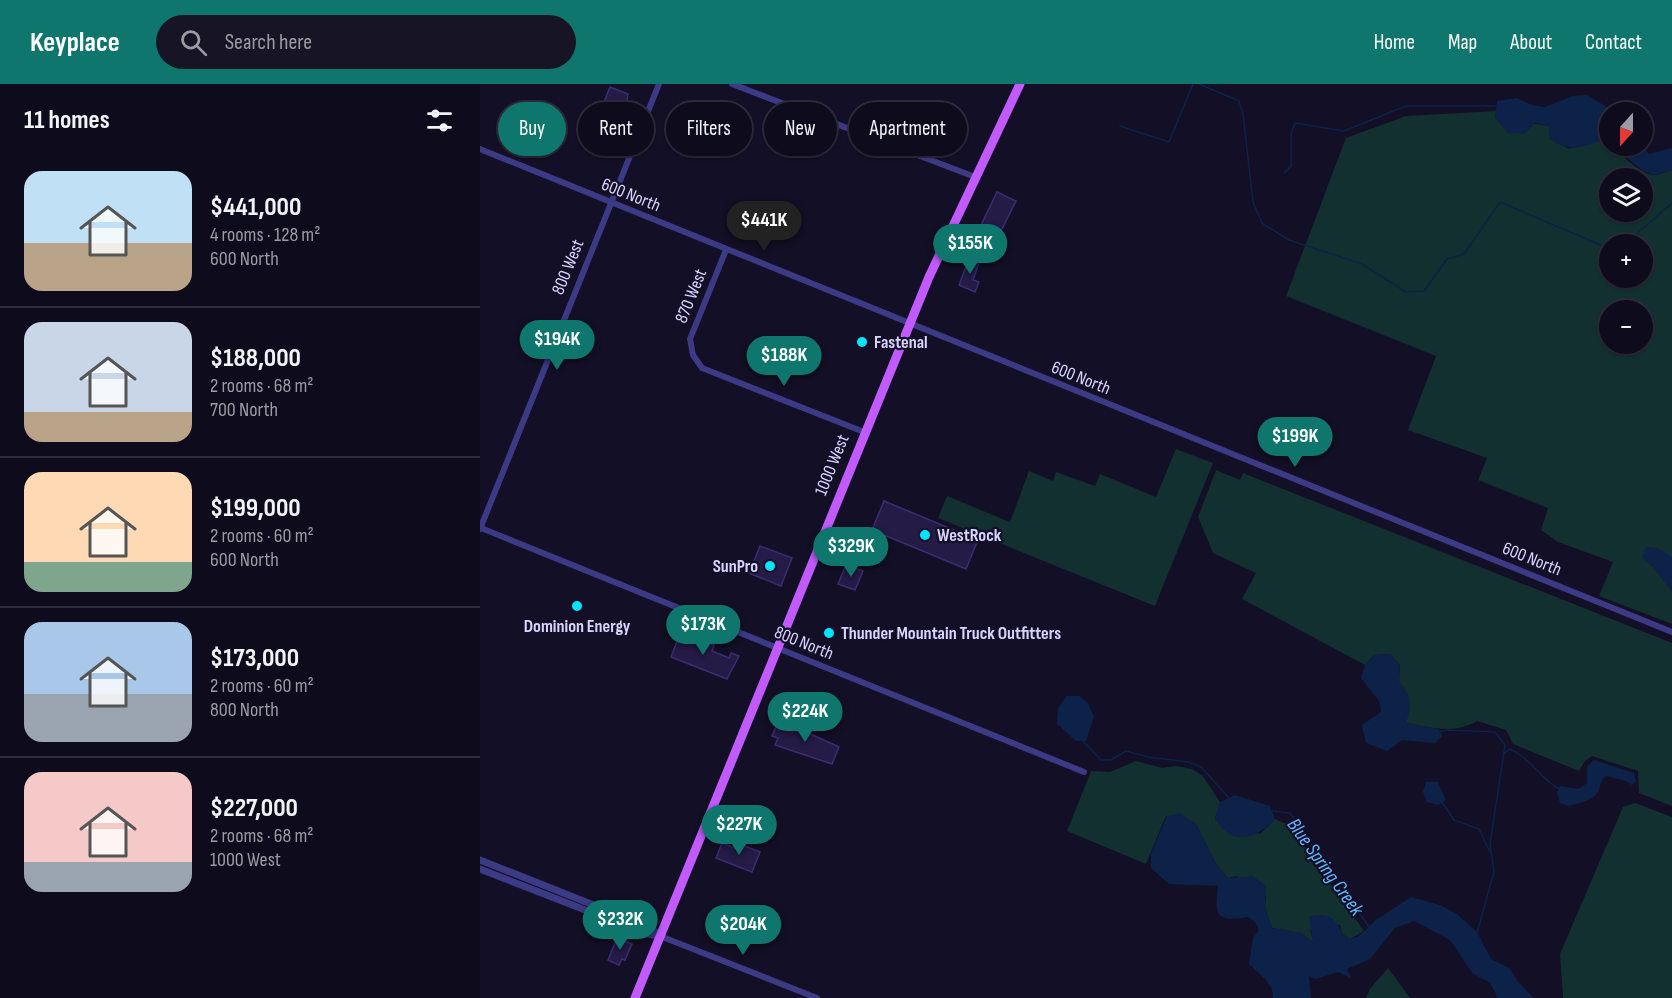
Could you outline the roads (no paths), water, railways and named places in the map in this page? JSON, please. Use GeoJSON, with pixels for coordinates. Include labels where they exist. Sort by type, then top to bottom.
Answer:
{"type":"FeatureCollection","features":[{"type":"Feature","properties":{"kind":"main road","name":"1000 West"},"geometry":{"type":"LineString","coordinates":[[635,998],[909,323],[1020,84]]}},
{"type":"Feature","properties":{"kind":"street","name":"800 West"},"geometry":{"type":"LineString","coordinates":[[480,529],[659,84]]}},
{"type":"Feature","properties":{"kind":"street"},"geometry":{"type":"LineString","coordinates":[[732,84],[975,177]]}},
{"type":"Feature","properties":{"kind":"street","name":"600 North"},"geometry":{"type":"LineString","coordinates":[[480,149],[1672,632]]}},
{"type":"Feature","properties":{"kind":"street","name":"870 West"},"geometry":{"type":"LineString","coordinates":[[726,250],[690,339],[693,355],[702,368],[864,432]]}},
{"type":"Feature","properties":{"kind":"street","name":"800 North"},"geometry":{"type":"LineString","coordinates":[[480,529],[1084,772]]}},
{"type":"Feature","properties":{"kind":"street"},"geometry":{"type":"LineString","coordinates":[[480,860],[649,927],[660,936]]}},
{"type":"Feature","properties":{"kind":"street"},"geometry":{"type":"LineString","coordinates":[[480,869],[817,998]]}},
{"type":"Feature","properties":{"kind":"water"},"geometry":{"type":"Polygon","coordinates":[[[1587,95],[1599,102],[1599,141],[1576,147],[1563,146],[1549,138],[1549,126],[1535,123],[1525,134],[1508,133],[1495,118],[1497,101],[1517,98],[1532,105],[1545,107],[1573,96],[1587,95]]]}},
{"type":"Feature","properties":{"kind":"water"},"geometry":{"type":"Polygon","coordinates":[[[1672,148],[1672,170],[1654,175],[1653,168],[1640,168],[1624,156],[1653,156],[1653,153],[1672,148]]]}},
{"type":"Feature","properties":{"kind":"water"},"geometry":{"type":"Polygon","coordinates":[[[1646,547],[1658,548],[1672,557],[1672,592],[1653,567],[1642,558],[1646,547]]]}},
{"type":"Feature","properties":{"kind":"water"},"geometry":{"type":"Polygon","coordinates":[[[1390,654],[1400,665],[1399,682],[1409,696],[1406,723],[1439,729],[1442,736],[1435,743],[1402,740],[1387,751],[1366,743],[1362,725],[1381,712],[1379,701],[1361,678],[1365,665],[1374,655],[1390,654]]]}},
{"type":"Feature","properties":{"kind":"water"},"geometry":{"type":"Polygon","coordinates":[[[1066,696],[1079,696],[1088,703],[1094,717],[1086,741],[1076,741],[1057,724],[1058,708],[1066,696]]]}},
{"type":"Feature","properties":{"kind":"water"},"geometry":{"type":"Polygon","coordinates":[[[1594,760],[1634,773],[1636,782],[1631,785],[1626,781],[1606,776],[1597,793],[1591,798],[1569,806],[1560,803],[1557,793],[1560,786],[1578,789],[1587,783],[1587,766],[1594,760]]]}},
{"type":"Feature","properties":{"kind":"water"},"geometry":{"type":"Polygon","coordinates":[[[1426,782],[1438,782],[1446,800],[1438,805],[1427,802],[1423,792],[1426,782]]]}},
{"type":"Feature","properties":{"kind":"water"},"geometry":{"type":"Polygon","coordinates":[[[1235,795],[1270,806],[1275,819],[1252,836],[1237,837],[1229,834],[1215,819],[1220,802],[1235,795]]]}},
{"type":"Feature","properties":{"kind":"water"},"geometry":{"type":"Polygon","coordinates":[[[1180,813],[1196,824],[1216,864],[1228,878],[1253,876],[1266,886],[1265,907],[1272,928],[1301,933],[1313,942],[1309,917],[1320,915],[1334,920],[1342,934],[1350,939],[1359,936],[1376,920],[1411,897],[1440,905],[1457,914],[1477,932],[1491,959],[1509,968],[1518,982],[1534,998],[1498,998],[1490,983],[1472,973],[1450,940],[1414,921],[1395,928],[1370,959],[1347,969],[1351,978],[1338,972],[1316,979],[1309,976],[1311,998],[1273,998],[1268,983],[1249,964],[1253,938],[1259,930],[1255,922],[1248,917],[1229,918],[1220,915],[1216,904],[1218,886],[1169,884],[1151,868],[1151,853],[1167,816],[1180,813]]]}},
{"type":"Feature","properties":{"kind":"waterway"},"geometry":{"type":"LineString","coordinates":[[1120,126],[1169,142],[1193,84]]}},
{"type":"Feature","properties":{"kind":"waterway"},"geometry":{"type":"LineString","coordinates":[[1199,84],[1239,101],[1243,114],[1253,202],[1262,223],[1289,240],[1362,264],[1406,292],[1424,291],[1447,259],[1464,254],[1500,202],[1599,244]]}},
{"type":"Feature","properties":{"kind":"waterway"},"geometry":{"type":"LineString","coordinates":[[1284,173],[1291,166],[1291,134],[1295,123],[1344,131],[1406,106],[1498,106]]}},
{"type":"Feature","properties":{"kind":"waterway"},"geometry":{"type":"LineString","coordinates":[[1636,234],[1672,203]]}},
{"type":"Feature","properties":{"kind":"waterway"},"geometry":{"type":"LineString","coordinates":[[1439,732],[1447,730],[1495,732],[1505,745],[1490,844],[1494,872],[1477,933]]}},
{"type":"Feature","properties":{"kind":"waterway","name":"Blue Spring Creek"},"geometry":{"type":"LineString","coordinates":[[1083,741],[1101,760],[1111,760],[1126,751],[1148,757],[1188,762],[1201,767],[1230,799]]}},
{"type":"Feature","properties":{"kind":"waterway"},"geometry":{"type":"LineString","coordinates":[[1503,754],[1510,749],[1517,753],[1559,789]]}},
{"type":"Feature","properties":{"kind":"waterway"},"geometry":{"type":"LineString","coordinates":[[1442,802],[1454,820],[1479,829],[1490,852]]}},
{"type":"Feature","properties":{"kind":"waterway","name":"Blue Spring Creek"},"geometry":{"type":"LineString","coordinates":[[1272,811],[1290,813],[1369,927]]}},
{"type":"Feature","properties":{"kind":"place","name":"Fastenal"},"geometry":{"type":"Point","coordinates":[862,342]}},
{"type":"Feature","properties":{"kind":"place","name":"WestRock"},"geometry":{"type":"Point","coordinates":[925,535]}},
{"type":"Feature","properties":{"kind":"place","name":"SunPro"},"geometry":{"type":"Point","coordinates":[770,566]}},
{"type":"Feature","properties":{"kind":"place","name":"Dominion Energy"},"geometry":{"type":"Point","coordinates":[577,606]}},
{"type":"Feature","properties":{"kind":"place","name":"Thunder Mountain Truck Outfitters"},"geometry":{"type":"Point","coordinates":[829,633]}}]}
